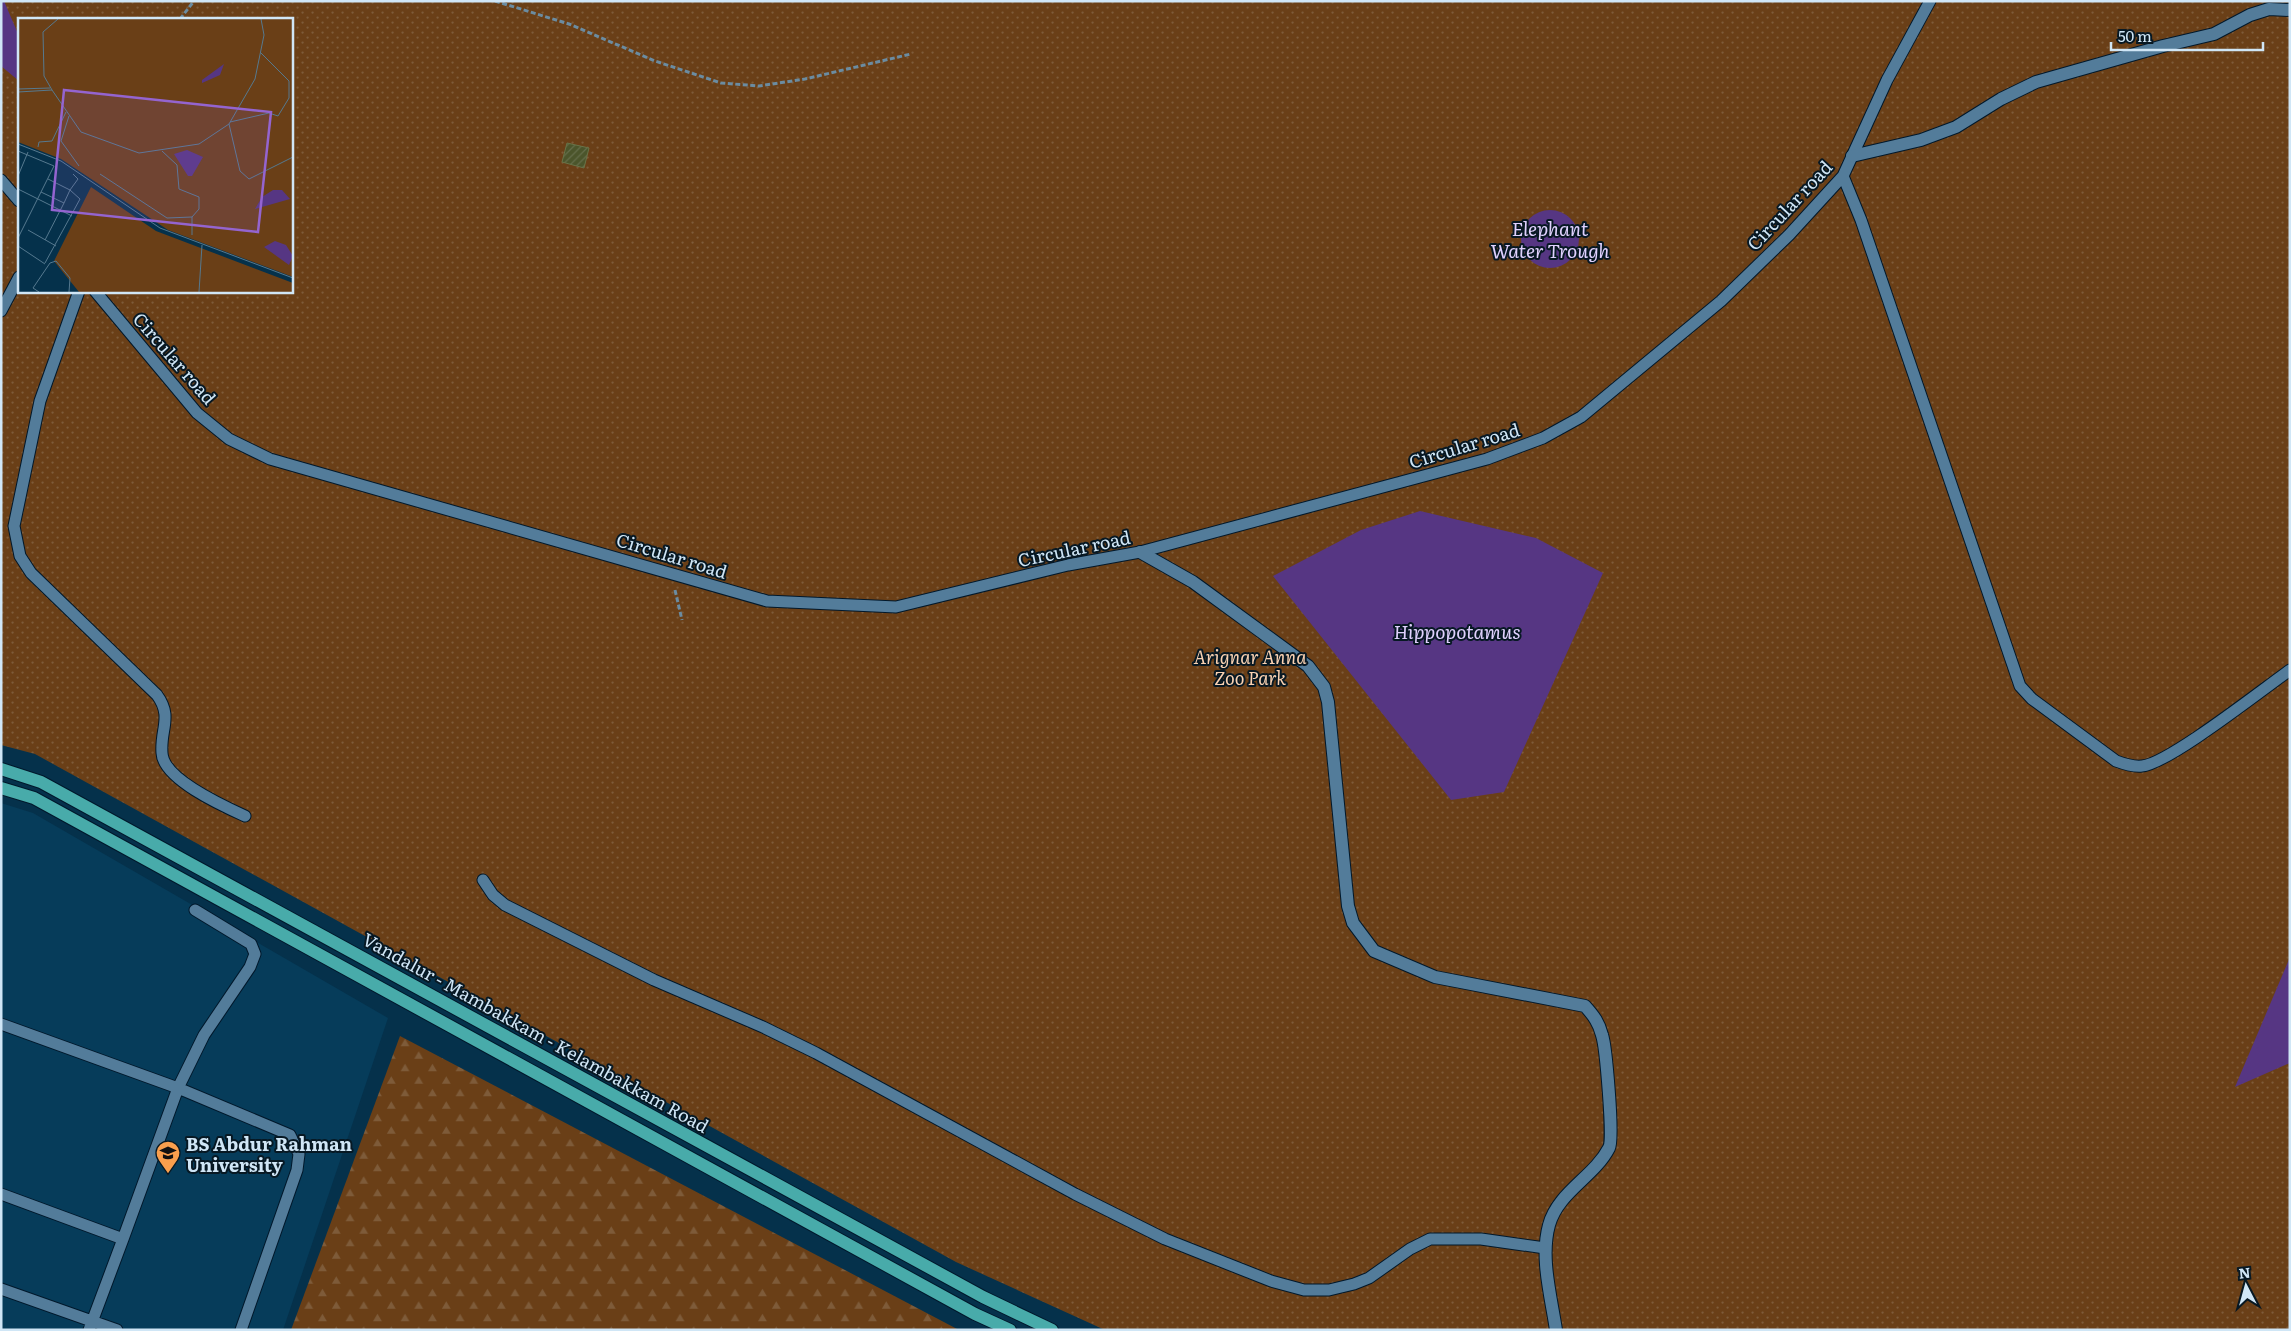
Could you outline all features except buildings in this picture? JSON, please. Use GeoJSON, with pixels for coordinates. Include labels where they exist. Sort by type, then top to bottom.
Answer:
{"type":"FeatureCollection","features":[{"type":"Feature","properties":{"kind":"main road","name":"Vandalur - Mambakkam - Kelambakkam Road"},"geometry":{"type":"LineString","coordinates":[[1,769],[41,782],[983,1297],[1052,1330]]}},
{"type":"Feature","properties":{"kind":"main road","name":"Vandalur - Mambakkam - Kelambakkam Road"},"geometry":{"type":"LineString","coordinates":[[1,788],[34,798],[975,1314],[1010,1330]]}},
{"type":"Feature","properties":{"kind":"main road"},"geometry":{"type":"LineString","coordinates":[[975,1314],[983,1297]]}},
{"type":"Feature","properties":{"kind":"street"},"geometry":{"type":"LineString","coordinates":[[1852,156],[1921,140],[1956,127],[2001,99],[2036,82],[2163,46],[2214,34],[2250,15],[2269,9],[2290,10]]}},
{"type":"Feature","properties":{"kind":"street"},"geometry":{"type":"LineString","coordinates":[[1140,552],[1193,582],[1308,666],[1324,687],[1328,702],[1348,906],[1353,923],[1374,951],[1435,977],[1585,1006],[1597,1020],[1604,1038],[1610,1146],[1600,1161],[1563,1199],[1550,1223],[1545,1248],[1556,1330]]}},
{"type":"Feature","properties":{"kind":"lane","name":"Circular road"},"geometry":{"type":"LineString","coordinates":[[96,292],[197,413],[229,439],[270,459],[320,475],[768,601],[896,607],[1068,565],[1140,552],[1487,459],[1544,438],[1581,417],[1721,302],[1789,234],[1843,176],[1887,80],[1930,1]]}},
{"type":"Feature","properties":{"kind":"lane"},"geometry":{"type":"LineString","coordinates":[[1843,176],[1861,220],[2020,686],[2032,699],[2116,761],[2128,765],[2144,766],[2174,752],[2290,670]]}},
{"type":"Feature","properties":{"kind":"lane"},"geometry":{"type":"LineString","coordinates":[[1,180],[18,199]]}},
{"type":"Feature","properties":{"kind":"lane"},"geometry":{"type":"LineString","coordinates":[[1,311],[18,279]]}},
{"type":"Feature","properties":{"kind":"lane"},"geometry":{"type":"LineString","coordinates":[[79,292],[40,401],[14,526],[20,556],[31,573],[157,695],[165,706],[166,717],[162,754],[166,766],[187,784],[219,804],[245,816]]}},
{"type":"Feature","properties":{"kind":"lane"},"geometry":{"type":"LineString","coordinates":[[483,880],[493,894],[505,905],[654,980],[816,1053],[1075,1194],[1165,1239],[1271,1282],[1304,1290],[1328,1290],[1354,1284],[1369,1278],[1410,1249],[1430,1239],[1481,1239],[1545,1248]]}},
{"type":"Feature","properties":{"kind":"lane"},"geometry":{"type":"LineString","coordinates":[[90,1325],[178,1088],[204,1035],[250,967],[254,954],[251,944],[194,910]]}},
{"type":"Feature","properties":{"kind":"lane"},"geometry":{"type":"LineString","coordinates":[[1,1024],[178,1088],[290,1135],[299,1154],[298,1170],[241,1330]]}},
{"type":"Feature","properties":{"kind":"lane"},"geometry":{"type":"LineString","coordinates":[[1,1194],[123,1239]]}},
{"type":"Feature","properties":{"kind":"lane"},"geometry":{"type":"LineString","coordinates":[[1,1289],[90,1325],[116,1330]]}},
{"type":"Feature","properties":{"kind":"path"},"geometry":{"type":"LineString","coordinates":[[181,18],[194,1]]}},
{"type":"Feature","properties":{"kind":"path"},"geometry":{"type":"LineString","coordinates":[[495,1],[569,24],[655,61],[721,83],[759,86],[806,79],[911,54]]}},
{"type":"Feature","properties":{"kind":"path"},"geometry":{"type":"LineString","coordinates":[[671,573],[682,620]]}},
{"type":"Feature","properties":{"kind":"shaded area","name":"BS Abdur Rahman University"},"geometry":{"type":"Polygon","coordinates":[[[1,803],[33,813],[388,1018],[283,1330],[1,1330],[1,803]]]}},
{"type":"Feature","properties":{"kind":"green space","name":"Arignar Anna Zoo Park"},"geometry":{"type":"Polygon","coordinates":[[[1,1],[2290,1],[2290,1330],[1105,1330],[956,1262],[35,754],[1,745],[1,1]]]}},
{"type":"Feature","properties":{"kind":"green space"},"geometry":{"type":"Polygon","coordinates":[[[400,1036],[959,1330],[291,1330],[400,1036]]]}},
{"type":"Feature","properties":{"kind":"water"},"geometry":{"type":"Polygon","coordinates":[[[1,1],[4,1],[18,34],[18,80],[1,66],[1,1]]]}},
{"type":"Feature","properties":{"kind":"water","name":"Elephant Water Trough"},"geometry":{"type":"Polygon","coordinates":[[[1550,210],[1561,212],[1574,223],[1579,239],[1577,250],[1566,263],[1550,268],[1539,266],[1526,255],[1521,239],[1523,228],[1534,215],[1550,210]]]}},
{"type":"Feature","properties":{"kind":"water","name":"Hippopotamus"},"geometry":{"type":"Polygon","coordinates":[[[1420,511],[1536,538],[1603,573],[1504,792],[1451,800],[1273,576],[1361,530],[1420,511]]]}},
{"type":"Feature","properties":{"kind":"water"},"geometry":{"type":"Polygon","coordinates":[[[2290,957],[2290,1063],[2235,1087],[2290,957]]]}},
{"type":"Feature","properties":{"kind":"place","name":"BS Abdur Rahman University"},"geometry":{"type":"Point","coordinates":[168,1174]}}]}
